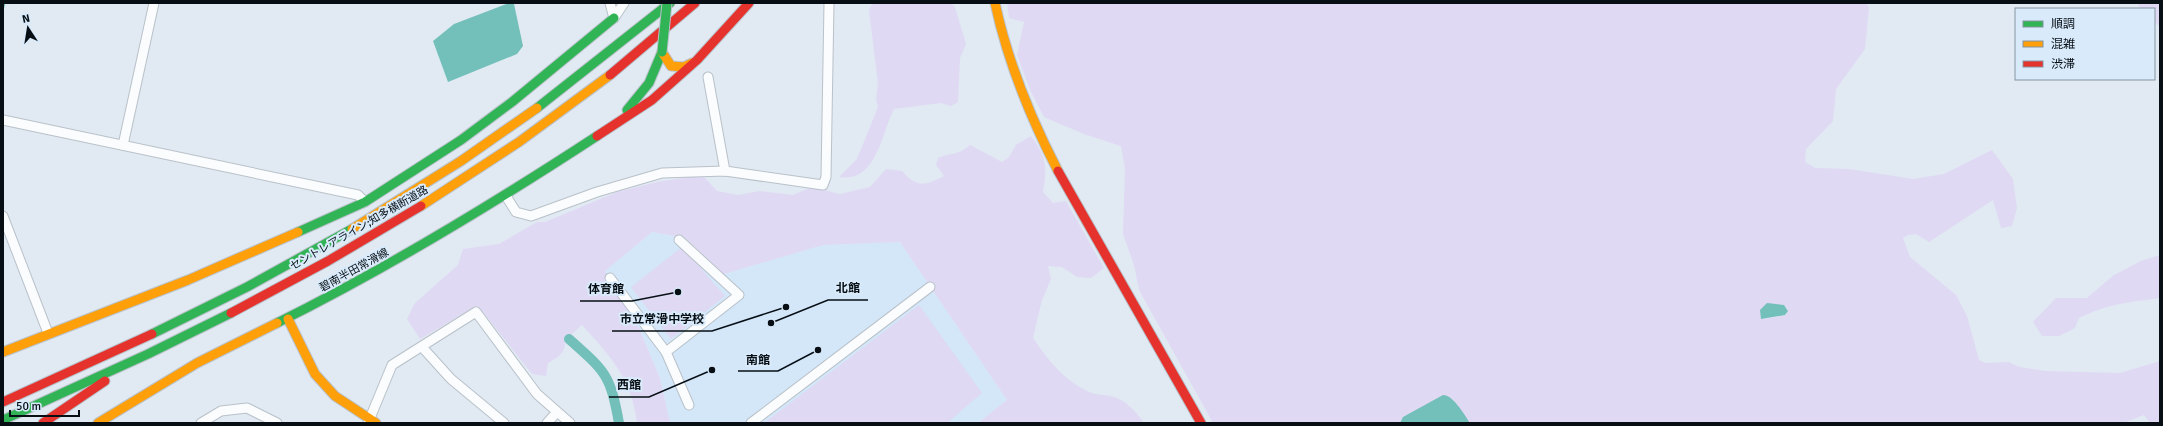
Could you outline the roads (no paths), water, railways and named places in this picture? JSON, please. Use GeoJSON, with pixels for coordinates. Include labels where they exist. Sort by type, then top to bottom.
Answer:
{"type":"FeatureCollection","features":[{"type":"Feature","properties":{"kind":"main road","name":"碧南半田常滑線"},"geometry":{"type":"LineString","coordinates":[[614,125],[644,92],[655,74],[662,52],[669,3]]}},
{"type":"Feature","properties":{"kind":"main road","name":"セントレアライン;知多横断道路"},"geometry":{"type":"LineString","coordinates":[[3,402],[167,326],[254,283],[328,244],[385,210],[445,172],[533,112],[669,3]]}},
{"type":"Feature","properties":{"kind":"main road","name":"セントレアライン;知多横断道路"},"geometry":{"type":"LineString","coordinates":[[3,420],[194,332],[305,275],[402,219],[499,156],[543,124],[660,33],[695,3]]}},
{"type":"Feature","properties":{"kind":"main road","name":"碧南半田常滑線"},"geometry":{"type":"LineString","coordinates":[[98,423],[196,363],[288,319],[352,286],[506,196],[652,100],[697,60],[749,3]]}},
{"type":"Feature","properties":{"kind":"main road"},"geometry":{"type":"LineString","coordinates":[[995,3],[998,21],[1020,93],[1045,149],[1201,423]]}},
{"type":"Feature","properties":{"kind":"main road"},"geometry":{"type":"LineString","coordinates":[[3,352],[48,333],[188,280],[365,202],[461,140],[512,102],[614,18]]}},
{"type":"Feature","properties":{"kind":"main road","name":"碧南半田常滑線"},"geometry":{"type":"LineString","coordinates":[[662,52],[671,66],[677,68],[684,67],[697,60]]}},
{"type":"Feature","properties":{"kind":"main road"},"geometry":{"type":"LineString","coordinates":[[288,319],[315,374],[335,396],[371,422]]}},
{"type":"Feature","properties":{"kind":"main road"},"geometry":{"type":"LineString","coordinates":[[43,423],[141,356]]}},
{"type":"Feature","properties":{"kind":"street"},"geometry":{"type":"LineString","coordinates":[[123,145],[154,3]]}},
{"type":"Feature","properties":{"kind":"street"},"geometry":{"type":"LineString","coordinates":[[610,3],[614,18]]}},
{"type":"Feature","properties":{"kind":"street"},"geometry":{"type":"LineString","coordinates":[[614,18],[624,3]]}},
{"type":"Feature","properties":{"kind":"street"},"geometry":{"type":"LineString","coordinates":[[506,196],[516,212],[531,216],[597,192],[662,173],[724,171],[823,185],[826,176],[829,3]]}},
{"type":"Feature","properties":{"kind":"street"},"geometry":{"type":"LineString","coordinates":[[708,77],[724,171]]}},
{"type":"Feature","properties":{"kind":"street"},"geometry":{"type":"LineString","coordinates":[[3,120],[358,195],[365,202]]}},
{"type":"Feature","properties":{"kind":"street"},"geometry":{"type":"LineString","coordinates":[[3,216],[48,333]]}},
{"type":"Feature","properties":{"kind":"street"},"geometry":{"type":"LineString","coordinates":[[666,352],[739,295],[679,240]]}},
{"type":"Feature","properties":{"kind":"street"},"geometry":{"type":"LineString","coordinates":[[610,278],[666,352],[689,405]]}},
{"type":"Feature","properties":{"kind":"street"},"geometry":{"type":"LineString","coordinates":[[751,423],[930,287]]}},
{"type":"Feature","properties":{"kind":"street"},"geometry":{"type":"LineString","coordinates":[[371,422],[392,365],[476,312],[537,394],[570,423]]}},
{"type":"Feature","properties":{"kind":"street"},"geometry":{"type":"LineString","coordinates":[[422,347],[451,379],[504,423]]}},
{"type":"Feature","properties":{"kind":"street"},"geometry":{"type":"LineString","coordinates":[[201,423],[221,412],[248,408],[277,423]]}},
{"type":"Feature","properties":{"kind":"street"},"geometry":{"type":"LineString","coordinates":[[547,423],[557,412]]}},
{"type":"Feature","properties":{"kind":"waterway"},"geometry":{"type":"LineString","coordinates":[[3,7],[4,3]]}},
{"type":"Feature","properties":{"kind":"waterway"},"geometry":{"type":"LineString","coordinates":[[569,339],[599,367],[604,375],[613,394],[619,423]]}},
{"type":"Feature","properties":{"kind":"place","name":"体育館"},"geometry":{"type":"Point","coordinates":[678,292]}},
{"type":"Feature","properties":{"kind":"place","name":"市立常滑中学校"},"geometry":{"type":"Point","coordinates":[786,307]}},
{"type":"Feature","properties":{"kind":"place","name":"北館"},"geometry":{"type":"Point","coordinates":[771,323]}},
{"type":"Feature","properties":{"kind":"place","name":"南館"},"geometry":{"type":"Point","coordinates":[818,350]}},
{"type":"Feature","properties":{"kind":"place","name":"西館"},"geometry":{"type":"Point","coordinates":[712,370]}}]}
